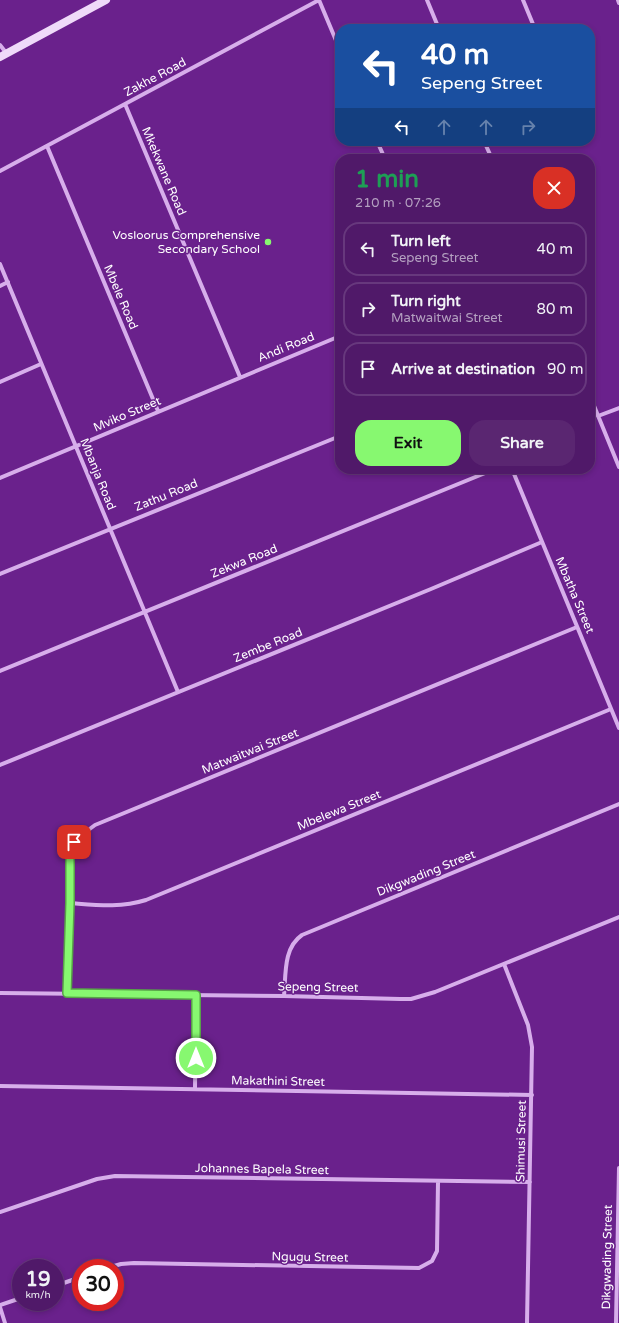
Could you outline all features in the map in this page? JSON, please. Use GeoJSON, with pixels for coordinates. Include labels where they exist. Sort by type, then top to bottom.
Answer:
{"type":"FeatureCollection","features":[{"type":"Feature","properties":{"kind":"street"},"geometry":{"type":"LineString","coordinates":[[0,45],[3,55],[106,0]]}},
{"type":"Feature","properties":{"kind":"street"},"geometry":{"type":"LineString","coordinates":[[319,0],[335,38]]}},
{"type":"Feature","properties":{"kind":"street","name":"Zakhe Road"},"geometry":{"type":"LineString","coordinates":[[0,171],[319,0]]}},
{"type":"Feature","properties":{"kind":"street"},"geometry":{"type":"LineString","coordinates":[[427,0],[437,24]]}},
{"type":"Feature","properties":{"kind":"street"},"geometry":{"type":"LineString","coordinates":[[523,0],[533,24]]}},
{"type":"Feature","properties":{"kind":"street","name":"Mkekwane Road"},"geometry":{"type":"LineString","coordinates":[[125,104],[240,377]]}},
{"type":"Feature","properties":{"kind":"street","name":"Mbele Road"},"geometry":{"type":"LineString","coordinates":[[47,146],[158,411]]}},
{"type":"Feature","properties":{"kind":"street","name":"Mbanja Road"},"geometry":{"type":"LineString","coordinates":[[0,264],[178,692]]}},
{"type":"Feature","properties":{"kind":"street"},"geometry":{"type":"LineString","coordinates":[[0,286],[8,282]]}},
{"type":"Feature","properties":{"kind":"street","name":"Andi Road"},"geometry":{"type":"LineString","coordinates":[[240,377],[335,338]]}},
{"type":"Feature","properties":{"kind":"street"},"geometry":{"type":"LineString","coordinates":[[0,382],[42,364]]}},
{"type":"Feature","properties":{"kind":"street","name":"Mviko Street"},"geometry":{"type":"LineString","coordinates":[[0,478],[240,377]]}},
{"type":"Feature","properties":{"kind":"street"},"geometry":{"type":"LineString","coordinates":[[595,408],[619,467]]}},
{"type":"Feature","properties":{"kind":"street"},"geometry":{"type":"LineString","coordinates":[[598,416],[619,408]]}},
{"type":"Feature","properties":{"kind":"street","name":"Zathu Road"},"geometry":{"type":"LineString","coordinates":[[0,574],[335,438]]}},
{"type":"Feature","properties":{"kind":"street","name":"Zekwa Road"},"geometry":{"type":"LineString","coordinates":[[0,671],[483,474]]}},
{"type":"Feature","properties":{"kind":"street","name":"Mbatha Street"},"geometry":{"type":"LineString","coordinates":[[514,474],[619,728]]}},
{"type":"Feature","properties":{"kind":"street","name":"Zembe Road"},"geometry":{"type":"LineString","coordinates":[[0,765],[542,542]]}},
{"type":"Feature","properties":{"kind":"street","name":"Matwaitwai Street"},"geometry":{"type":"LineString","coordinates":[[67,993],[70,856],[72,848],[78,837],[95,825],[577,627]]}},
{"type":"Feature","properties":{"kind":"street","name":"Mbelewa Street"},"geometry":{"type":"LineString","coordinates":[[70,903],[113,906],[133,904],[146,900],[611,709]]}},
{"type":"Feature","properties":{"kind":"street","name":"Dikgwading Street"},"geometry":{"type":"LineString","coordinates":[[284,996],[287,962],[290,948],[302,935],[619,804]]}},
{"type":"Feature","properties":{"kind":"street","name":"Sepeng Street"},"geometry":{"type":"LineString","coordinates":[[0,993],[411,999],[435,992],[619,917]]}},
{"type":"Feature","properties":{"kind":"street","name":"Shimusi Street"},"geometry":{"type":"LineString","coordinates":[[504,964],[530,1032],[532,1047],[527,1323]]}},
{"type":"Feature","properties":{"kind":"street"},"geometry":{"type":"LineString","coordinates":[[196,995],[196,1089]]}},
{"type":"Feature","properties":{"kind":"street","name":"Makathini Street"},"geometry":{"type":"LineString","coordinates":[[0,1086],[532,1095]]}},
{"type":"Feature","properties":{"kind":"street","name":"Dikgwading Street"},"geometry":{"type":"LineString","coordinates":[[616,1323],[619,1168]]}},
{"type":"Feature","properties":{"kind":"street","name":"Johannes Bapela Street"},"geometry":{"type":"LineString","coordinates":[[0,1212],[97,1179],[115,1176],[438,1182],[530,1182]]}},
{"type":"Feature","properties":{"kind":"street","name":"Ngugu Street"},"geometry":{"type":"LineString","coordinates":[[124,1264],[419,1268],[432,1261],[437,1251],[438,1182]]}},
{"type":"Feature","properties":{"kind":"street"},"geometry":{"type":"LineString","coordinates":[[5,1323],[0,1306],[12,1301]]}},
{"type":"Feature","properties":{"kind":"place","name":"Vosloorus Comprehensive Secondary School"},"geometry":{"type":"Point","coordinates":[268,242]}},
{"type":"Feature","properties":{"kind":"route"},"geometry":{"type":"LineString","coordinates":[[74,842],[70,856],[67,993],[196,995],[196,1058]]}}]}
